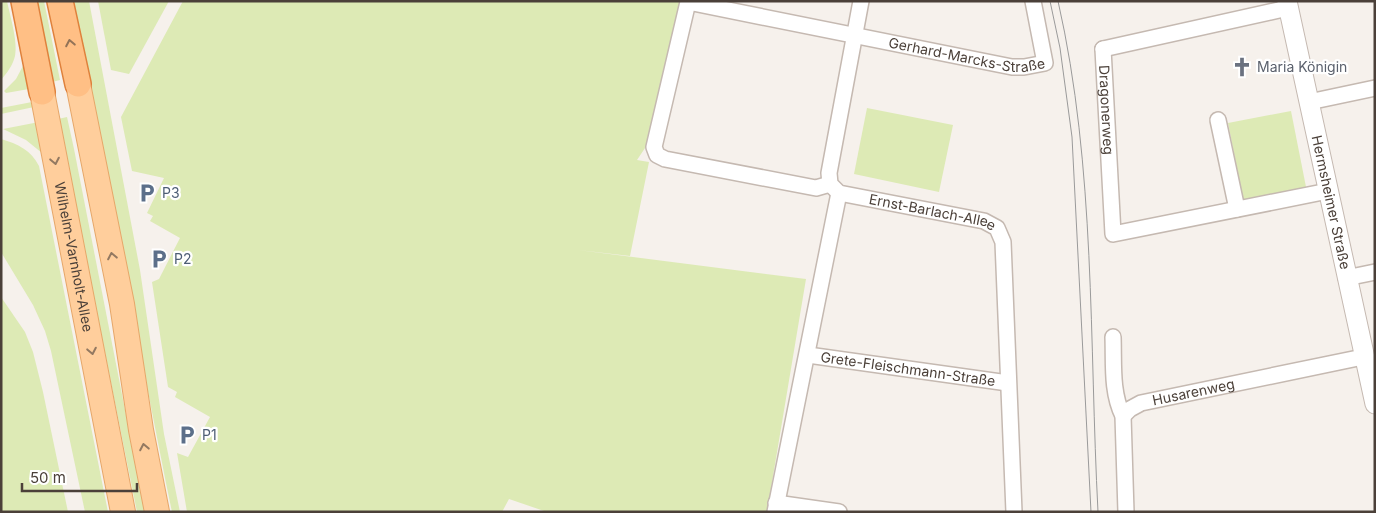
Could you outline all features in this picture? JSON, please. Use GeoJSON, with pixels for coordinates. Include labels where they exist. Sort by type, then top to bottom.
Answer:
{"type":"FeatureCollection","features":[{"type":"Feature","properties":{"kind":"highway","name":"Wilhelm-Varnholt-Allee"},"geometry":{"type":"LineString","coordinates":[[24,1],[42,92]]}},
{"type":"Feature","properties":{"kind":"highway"},"geometry":{"type":"LineString","coordinates":[[60,1],[78,84]]}},
{"type":"Feature","properties":{"kind":"main road"},"geometry":{"type":"LineString","coordinates":[[78,84],[122,304],[141,430],[157,512]]}},
{"type":"Feature","properties":{"kind":"main road","name":"Wilhelm-Varnholt-Allee"},"geometry":{"type":"LineString","coordinates":[[42,92],[123,512]]}},
{"type":"Feature","properties":{"kind":"street"},"geometry":{"type":"LineString","coordinates":[[835,189],[829,173],[861,1]]}},
{"type":"Feature","properties":{"kind":"street","name":"Gerhard-Marcks-Straße"},"geometry":{"type":"LineString","coordinates":[[855,34],[1012,67],[1024,67],[1045,63],[1033,1]]}},
{"type":"Feature","properties":{"kind":"street","name":"Ernst-Barlach-Allee"},"geometry":{"type":"LineString","coordinates":[[855,34],[688,2],[654,146],[657,154],[665,158],[816,188],[835,189],[984,221],[997,228],[1003,242],[1014,512]]}},
{"type":"Feature","properties":{"kind":"street","name":"Dragonerweg"},"geometry":{"type":"LineString","coordinates":[[1288,5],[1100,45],[1113,234],[1328,191]]}},
{"type":"Feature","properties":{"kind":"street","name":"Hermsheimer Straße"},"geometry":{"type":"LineString","coordinates":[[1288,5],[1363,357],[1375,404]]}},
{"type":"Feature","properties":{"kind":"street"},"geometry":{"type":"LineString","coordinates":[[1309,102],[1375,88]]}},
{"type":"Feature","properties":{"kind":"street"},"geometry":{"type":"LineString","coordinates":[[1218,120],[1237,209]]}},
{"type":"Feature","properties":{"kind":"street","name":"Grete-Fleischmann-Straße"},"geometry":{"type":"LineString","coordinates":[[835,189],[808,355],[776,508],[839,512]]}},
{"type":"Feature","properties":{"kind":"street"},"geometry":{"type":"LineString","coordinates":[[1346,278],[1375,272]]}},
{"type":"Feature","properties":{"kind":"street"},"geometry":{"type":"LineString","coordinates":[[1113,337],[1115,392],[1117,405],[1123,416],[1126,512]]}},
{"type":"Feature","properties":{"kind":"street","name":"Grete-Fleischmann-Straße"},"geometry":{"type":"LineString","coordinates":[[808,355],[1008,383]]}},
{"type":"Feature","properties":{"kind":"street","name":"Husarenweg"},"geometry":{"type":"LineString","coordinates":[[1123,416],[1130,409],[1141,403],[1363,357]]}},
{"type":"Feature","properties":{"kind":"green space"},"geometry":{"type":"Polygon","coordinates":[[[1,1],[7,1],[15,36],[16,50],[13,63],[1,80],[1,1]]]}},
{"type":"Feature","properties":{"kind":"green space"},"geometry":{"type":"Polygon","coordinates":[[[35,1],[44,1],[60,80],[52,82],[35,1]]]}},
{"type":"Feature","properties":{"kind":"green space"},"geometry":{"type":"Polygon","coordinates":[[[71,1],[89,1],[140,270],[164,434],[180,512],[172,512],[71,1]]]}},
{"type":"Feature","properties":{"kind":"green space"},"geometry":{"type":"Polygon","coordinates":[[[98,1],[169,1],[129,74],[111,70],[98,1]]]}},
{"type":"Feature","properties":{"kind":"green space"},"geometry":{"type":"Polygon","coordinates":[[[183,1],[685,1],[651,139],[637,160],[649,162],[630,256],[578,250],[806,279],[767,512],[547,512],[509,499],[502,512],[187,512],[177,453],[188,457],[210,417],[175,397],[177,392],[168,387],[152,282],[159,279],[180,238],[150,221],[153,216],[147,213],[164,178],[132,171],[121,117],[183,1]]]}},
{"type":"Feature","properties":{"kind":"green space"},"geometry":{"type":"Polygon","coordinates":[[[24,64],[29,89],[6,93],[4,91],[16,79],[24,64]]]}},
{"type":"Feature","properties":{"kind":"green space"},"geometry":{"type":"Polygon","coordinates":[[[32,102],[34,107],[1,114],[1,108],[32,102]]]}},
{"type":"Feature","properties":{"kind":"green space"},"geometry":{"type":"Polygon","coordinates":[[[867,108],[953,125],[939,192],[854,174],[867,108]]]}},
{"type":"Feature","properties":{"kind":"green space"},"geometry":{"type":"Polygon","coordinates":[[[1291,111],[1307,192],[1244,204],[1228,123],[1291,111]]]}},
{"type":"Feature","properties":{"kind":"green space"},"geometry":{"type":"Polygon","coordinates":[[[67,117],[145,512],[137,512],[58,119],[67,117]]]}},
{"type":"Feature","properties":{"kind":"green space"},"geometry":{"type":"Polygon","coordinates":[[[39,122],[44,152],[42,153],[26,140],[3,129],[39,122]]]}},
{"type":"Feature","properties":{"kind":"green space"},"geometry":{"type":"Polygon","coordinates":[[[1,139],[23,148],[36,160],[39,166],[108,512],[85,512],[51,351],[45,331],[33,305],[1,252],[1,139]]]}},
{"type":"Feature","properties":{"kind":"green space"},"geometry":{"type":"Polygon","coordinates":[[[1,297],[25,332],[33,352],[68,512],[1,512],[1,297]]]}},
{"type":"Feature","properties":{"kind":"tram line"},"geometry":{"type":"LineString","coordinates":[[1050,1],[1060,48],[1072,137],[1091,512]]}},
{"type":"Feature","properties":{"kind":"tram line"},"geometry":{"type":"LineString","coordinates":[[1058,1],[1079,127],[1085,191],[1098,512]]}},
{"type":"Feature","properties":{"kind":"place","name":"Maria Königin"},"geometry":{"type":"Point","coordinates":[1242,67]}},
{"type":"Feature","properties":{"kind":"place","name":"P3"},"geometry":{"type":"Point","coordinates":[147,193]}},
{"type":"Feature","properties":{"kind":"place","name":"P2"},"geometry":{"type":"Point","coordinates":[159,259]}},
{"type":"Feature","properties":{"kind":"place","name":"P1"},"geometry":{"type":"Point","coordinates":[187,435]}}]}
